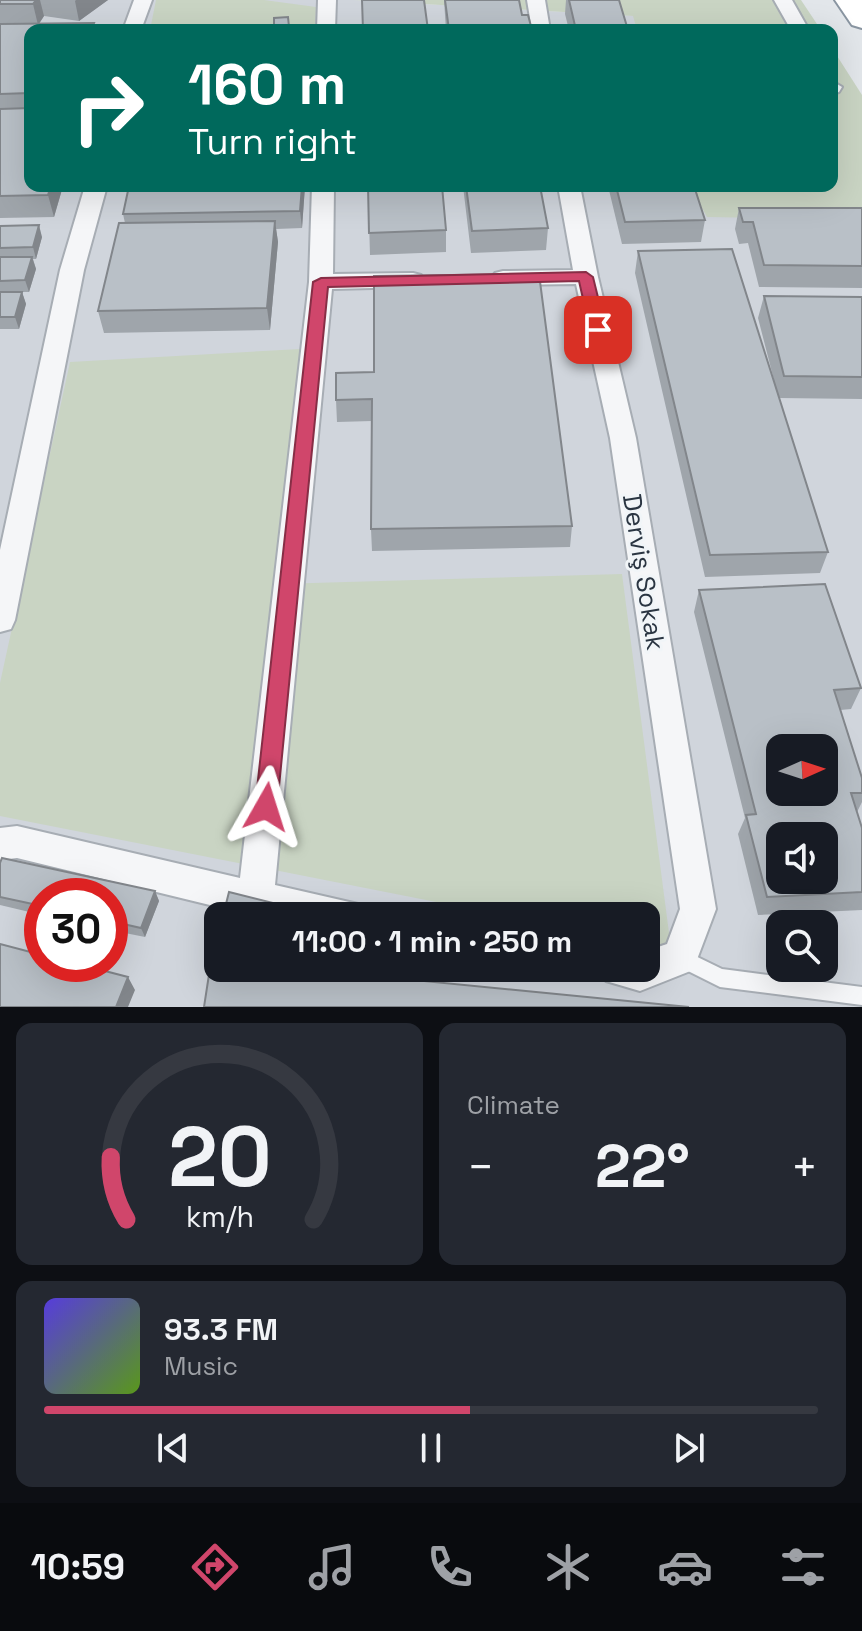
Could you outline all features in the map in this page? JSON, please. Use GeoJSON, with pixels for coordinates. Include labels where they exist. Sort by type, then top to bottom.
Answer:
{"type":"FeatureCollection","features":[{"type":"Feature","properties":{"kind":"highway"},"geometry":{"type":"LineString","coordinates":[[849,0],[862,19]]}},
{"type":"Feature","properties":{"kind":"street"},"geometry":{"type":"LineString","coordinates":[[134,24],[143,0]]}},
{"type":"Feature","properties":{"kind":"street"},"geometry":{"type":"LineString","coordinates":[[326,24],[327,0]]}},
{"type":"Feature","properties":{"kind":"street"},"geometry":{"type":"LineString","coordinates":[[536,0],[540,24]]}},
{"type":"Feature","properties":{"kind":"street"},"geometry":{"type":"LineString","coordinates":[[783,0],[797,24]]}},
{"type":"Feature","properties":{"kind":"street"},"geometry":{"type":"LineString","coordinates":[[0,620],[72,270],[94,192]]}},
{"type":"Feature","properties":{"kind":"street"},"geometry":{"type":"LineString","coordinates":[[256,899],[321,282],[323,192]]}},
{"type":"Feature","properties":{"kind":"street","name":"Derviş Sokak"},"geometry":{"type":"LineString","coordinates":[[570,192],[623,438],[698,909],[680,957]]}},
{"type":"Feature","properties":{"kind":"street"},"geometry":{"type":"LineString","coordinates":[[477,279],[586,277]]}},
{"type":"Feature","properties":{"kind":"street"},"geometry":{"type":"LineString","coordinates":[[321,282],[430,280]]}},
{"type":"Feature","properties":{"kind":"street"},"geometry":{"type":"LineString","coordinates":[[0,844],[17,842],[272,902]]}},
{"type":"Feature","properties":{"kind":"street"},"geometry":{"type":"LineString","coordinates":[[660,964],[680,957]]}},
{"type":"Feature","properties":{"kind":"lane"},"geometry":{"type":"LineString","coordinates":[[680,957],[720,978],[862,996]]}},
{"type":"Feature","properties":{"kind":"shaded area"},"geometry":{"type":"Polygon","coordinates":[[[0,0],[354,0],[634,16],[636,24],[24,24],[24,192],[720,192],[862,220],[862,1007],[0,1007],[0,0]]]}},
{"type":"Feature","properties":{"kind":"green space"},"geometry":{"type":"Polygon","coordinates":[[[156,0],[264,0],[316,7],[315,24],[151,24],[156,0]]]}},
{"type":"Feature","properties":{"kind":"green space"},"geometry":{"type":"Polygon","coordinates":[[[354,0],[801,0],[817,24],[635,24],[633,16],[354,0]]]}},
{"type":"Feature","properties":{"kind":"green space"},"geometry":{"type":"Polygon","coordinates":[[[838,57],[862,95],[862,220],[707,217],[693,192],[838,192],[838,57]]]}},
{"type":"Feature","properties":{"kind":"green space"},"geometry":{"type":"Polygon","coordinates":[[[300,349],[278,584],[622,574],[671,948],[660,946],[660,902],[436,902],[0,816],[0,683],[70,362],[300,349]]]}},
{"type":"Feature","properties":{"kind":"building"},"geometry":{"type":"Polygon","coordinates":[[[0,0],[36,0],[33,4],[0,4],[0,0]]]}},
{"type":"Feature","properties":{"kind":"building"},"geometry":{"type":"Polygon","coordinates":[[[362,0],[424,0],[427,24],[363,24],[362,0]]]}},
{"type":"Feature","properties":{"kind":"building"},"geometry":{"type":"Polygon","coordinates":[[[445,0],[519,0],[522,15],[528,15],[530,24],[448,24],[445,0]]]}},
{"type":"Feature","properties":{"kind":"building"},"geometry":{"type":"Polygon","coordinates":[[[569,0],[619,0],[626,24],[575,24],[569,0]]]}},
{"type":"Feature","properties":{"kind":"building"},"geometry":{"type":"Polygon","coordinates":[[[288,17],[289,24],[274,24],[274,18],[288,17]]]}},
{"type":"Feature","properties":{"kind":"building"},"geometry":{"type":"Polygon","coordinates":[[[94,23],[24,24],[24,93],[0,94],[0,24],[94,23]]]}},
{"type":"Feature","properties":{"kind":"building"},"geometry":{"type":"Polygon","coordinates":[[[24,108],[24,192],[49,192],[48,195],[0,196],[0,109],[24,108]]]}},
{"type":"Feature","properties":{"kind":"building"},"geometry":{"type":"Polygon","coordinates":[[[128,192],[302,192],[300,211],[123,214],[128,192]]]}},
{"type":"Feature","properties":{"kind":"building"},"geometry":{"type":"Polygon","coordinates":[[[368,192],[443,192],[446,230],[369,233],[368,192]]]}},
{"type":"Feature","properties":{"kind":"building"},"geometry":{"type":"Polygon","coordinates":[[[467,192],[541,192],[548,228],[472,231],[467,192]]]}},
{"type":"Feature","properties":{"kind":"building"},"geometry":{"type":"Polygon","coordinates":[[[618,192],[696,192],[705,220],[625,222],[618,192]]]}},
{"type":"Feature","properties":{"kind":"building"},"geometry":{"type":"Polygon","coordinates":[[[739,208],[862,208],[862,266],[764,265],[753,222],[743,222],[739,208]]]}},
{"type":"Feature","properties":{"kind":"building"},"geometry":{"type":"Polygon","coordinates":[[[275,221],[267,308],[98,311],[119,223],[275,221]]]}},
{"type":"Feature","properties":{"kind":"building"},"geometry":{"type":"Polygon","coordinates":[[[39,225],[33,247],[0,248],[0,226],[39,225]]]}},
{"type":"Feature","properties":{"kind":"building"},"geometry":{"type":"Polygon","coordinates":[[[732,249],[828,552],[710,555],[638,251],[732,249]]]}},
{"type":"Feature","properties":{"kind":"building"},"geometry":{"type":"Polygon","coordinates":[[[0,257],[32,257],[25,280],[0,281],[0,257]]]}},
{"type":"Feature","properties":{"kind":"building"},"geometry":{"type":"Polygon","coordinates":[[[539,274],[572,526],[371,529],[372,399],[336,400],[336,373],[374,372],[374,276],[539,274]]]}},
{"type":"Feature","properties":{"kind":"building"},"geometry":{"type":"Polygon","coordinates":[[[0,292],[22,292],[15,317],[0,317],[0,292]]]}},
{"type":"Feature","properties":{"kind":"building"},"geometry":{"type":"Polygon","coordinates":[[[764,296],[862,297],[862,377],[784,376],[764,296]]]}},
{"type":"Feature","properties":{"kind":"building"},"geometry":{"type":"Polygon","coordinates":[[[825,584],[861,688],[834,690],[862,778],[862,793],[851,793],[862,828],[862,892],[838,893],[838,822],[766,822],[766,893],[746,815],[756,814],[699,590],[825,584]]]}},
{"type":"Feature","properties":{"kind":"building"},"geometry":{"type":"Polygon","coordinates":[[[2,858],[95,878],[24,878],[24,902],[0,897],[2,858]]]}},
{"type":"Feature","properties":{"kind":"building"},"geometry":{"type":"Polygon","coordinates":[[[128,885],[155,891],[141,928],[128,925],[128,885]]]}},
{"type":"Feature","properties":{"kind":"building"},"geometry":{"type":"Polygon","coordinates":[[[229,892],[269,902],[226,902],[229,892]]]}},
{"type":"Feature","properties":{"kind":"building"},"geometry":{"type":"Polygon","coordinates":[[[766,894],[824,894],[767,897],[766,894]]]}},
{"type":"Feature","properties":{"kind":"building"},"geometry":{"type":"Polygon","coordinates":[[[0,944],[24,950],[24,982],[126,982],[116,1007],[0,1007],[0,944]]]}},
{"type":"Feature","properties":{"kind":"building"},"geometry":{"type":"Polygon","coordinates":[[[208,982],[434,982],[689,1007],[204,1007],[208,982]]]}},
{"type":"Feature","properties":{"kind":"route"},"geometry":{"type":"LineString","coordinates":[[266,807],[321,282],[586,277],[598,330]]}}]}
